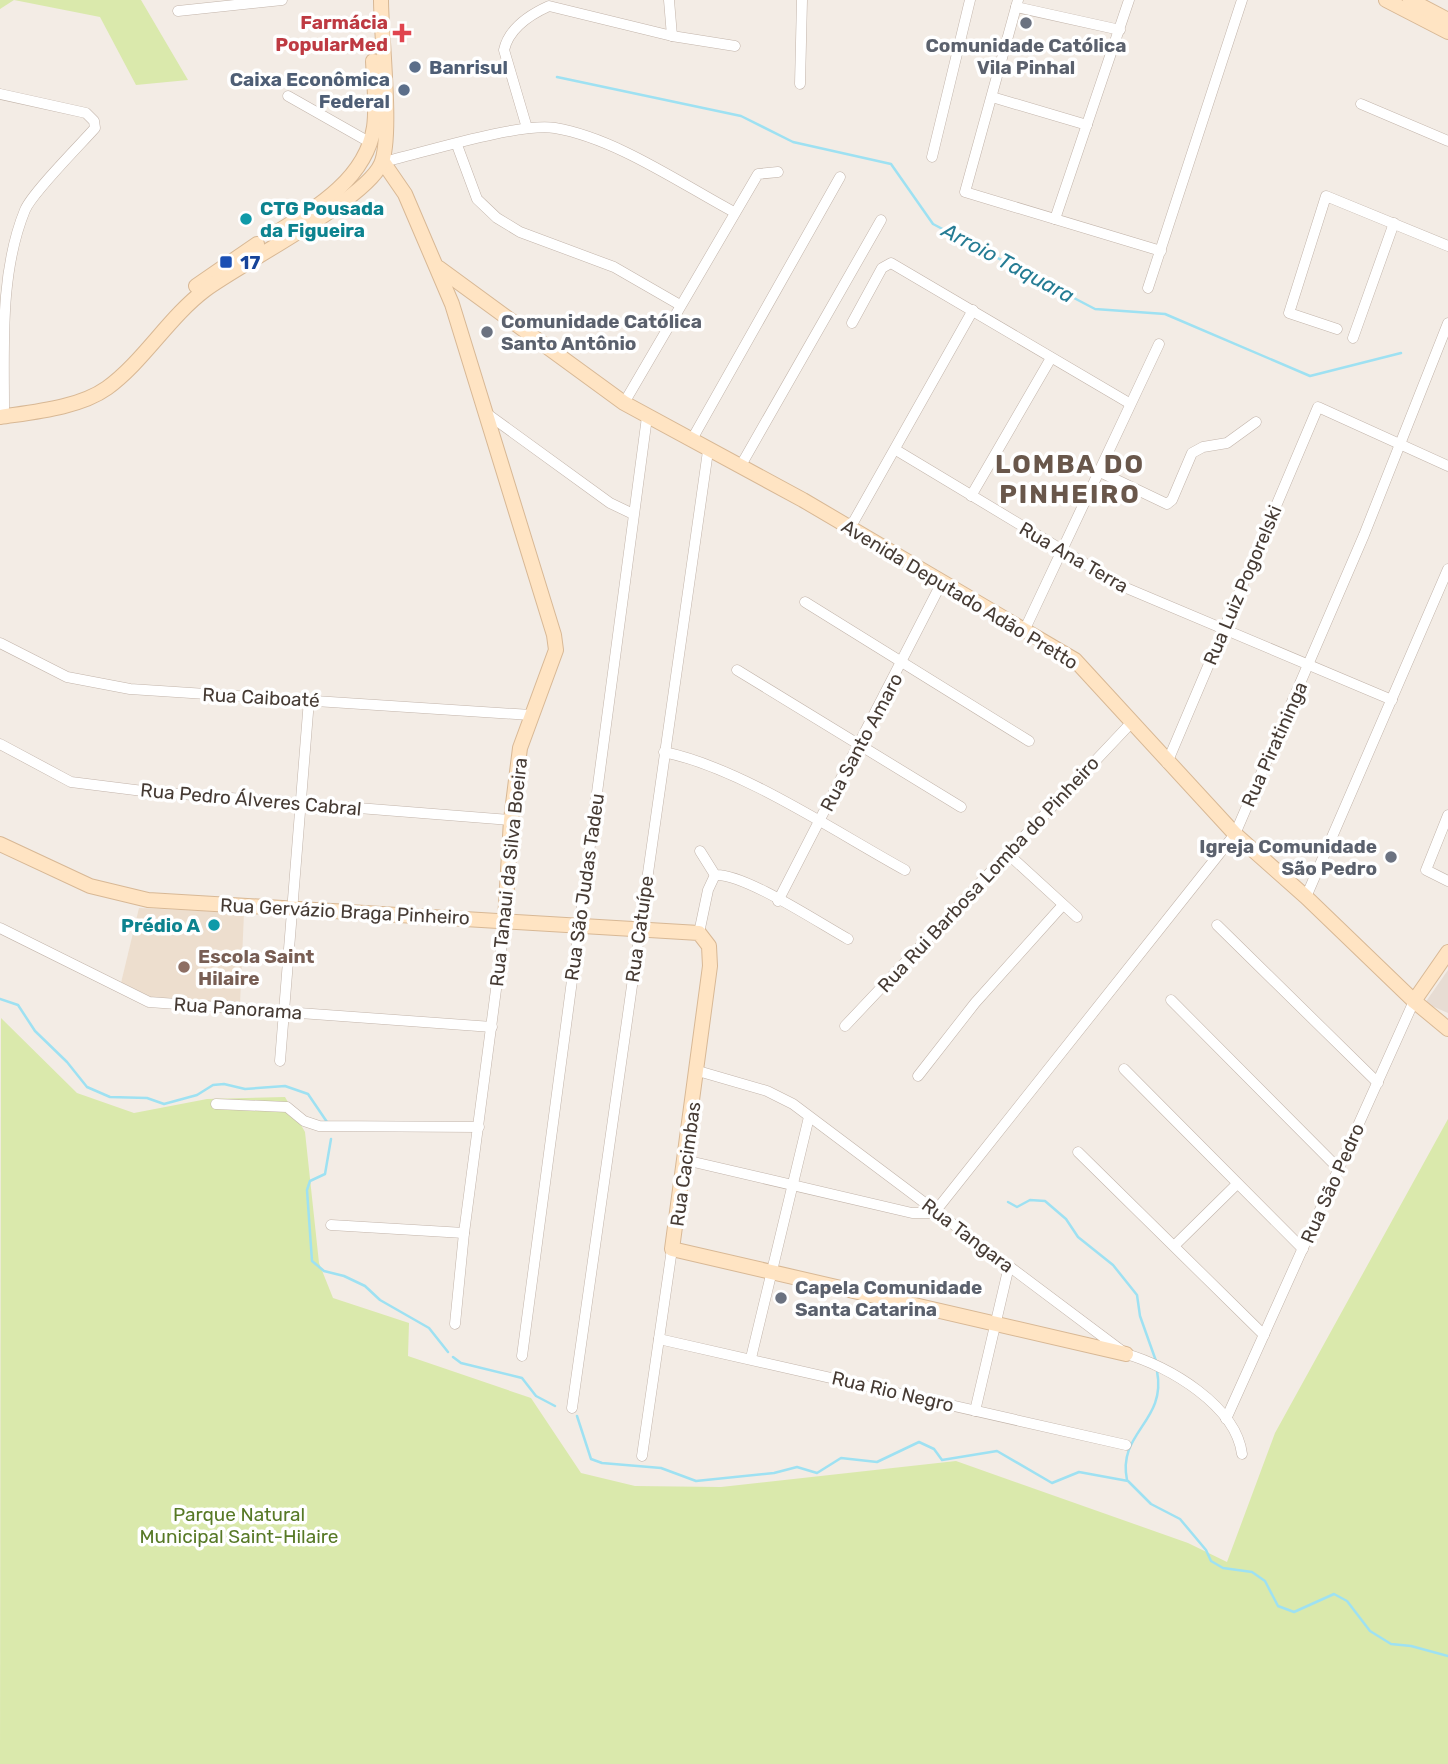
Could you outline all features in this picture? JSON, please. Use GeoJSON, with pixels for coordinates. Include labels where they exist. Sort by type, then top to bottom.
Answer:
{"type":"FeatureCollection","features":[{"type":"Feature","properties":{"kind":"street"},"geometry":{"type":"LineString","coordinates":[[178,11],[282,0]]}},
{"type":"Feature","properties":{"kind":"street"},"geometry":{"type":"LineString","coordinates":[[1,411],[64,396],[100,382],[197,285],[226,262],[335,193],[364,161],[374,124],[372,0]]}},
{"type":"Feature","properties":{"kind":"street"},"geometry":{"type":"LineString","coordinates":[[380,167],[387,145],[381,0]]}},
{"type":"Feature","properties":{"kind":"street"},"geometry":{"type":"LineString","coordinates":[[669,0],[672,36]]}},
{"type":"Feature","properties":{"kind":"street"},"geometry":{"type":"LineString","coordinates":[[800,84],[802,0]]}},
{"type":"Feature","properties":{"kind":"street"},"geometry":{"type":"LineString","coordinates":[[932,158],[970,0]]}},
{"type":"Feature","properties":{"kind":"street"},"geometry":{"type":"LineString","coordinates":[[1055,219],[1129,0]]}},
{"type":"Feature","properties":{"kind":"street"},"geometry":{"type":"LineString","coordinates":[[1147,288],[1242,0]]}},
{"type":"Feature","properties":{"kind":"street"},"geometry":{"type":"LineString","coordinates":[[1398,1],[1448,20]]}},
{"type":"Feature","properties":{"kind":"street"},"geometry":{"type":"LineString","coordinates":[[1398,1],[1448,32]]}},
{"type":"Feature","properties":{"kind":"street"},"geometry":{"type":"LineString","coordinates":[[1120,30],[1017,3],[965,192],[1161,251]]}},
{"type":"Feature","properties":{"kind":"street"},"geometry":{"type":"LineString","coordinates":[[527,128],[503,50],[506,39],[514,30],[531,14],[549,6],[672,36],[735,46]]}},
{"type":"Feature","properties":{"kind":"street"},"geometry":{"type":"LineString","coordinates":[[0,94],[86,113],[94,121],[95,128],[26,208],[13,258],[5,310],[1,411]]}},
{"type":"Feature","properties":{"kind":"street"},"geometry":{"type":"LineString","coordinates":[[288,96],[371,143],[387,145]]}},
{"type":"Feature","properties":{"kind":"street"},"geometry":{"type":"LineString","coordinates":[[992,97],[1087,124]]}},
{"type":"Feature","properties":{"kind":"street"},"geometry":{"type":"LineString","coordinates":[[1361,104],[1448,141]]}},
{"type":"Feature","properties":{"kind":"street"},"geometry":{"type":"LineString","coordinates":[[1,411],[68,404],[107,388],[202,292],[262,251],[337,207],[380,167],[457,145],[527,128],[553,127],[608,145],[734,212]]}},
{"type":"Feature","properties":{"kind":"street"},"geometry":{"type":"LineString","coordinates":[[457,145],[477,199],[497,218],[520,232],[614,267],[680,305]]}},
{"type":"Feature","properties":{"kind":"street","name":"Rua Tanaui da Silva Boeira"},"geometry":{"type":"LineString","coordinates":[[364,161],[380,167],[405,194],[439,268],[554,635],[555,650],[520,748],[511,820],[505,920],[464,1233],[455,1324]]}},
{"type":"Feature","properties":{"kind":"street"},"geometry":{"type":"LineString","coordinates":[[624,403],[758,174],[778,172]]}},
{"type":"Feature","properties":{"kind":"street"},"geometry":{"type":"LineString","coordinates":[[691,441],[841,177]]}},
{"type":"Feature","properties":{"kind":"street"},"geometry":{"type":"LineString","coordinates":[[1337,329],[1289,313],[1324,198],[1329,195],[1448,246]]}},
{"type":"Feature","properties":{"kind":"street"},"geometry":{"type":"LineString","coordinates":[[740,467],[881,220]]}},
{"type":"Feature","properties":{"kind":"street"},"geometry":{"type":"LineString","coordinates":[[1353,338],[1394,223]]}},
{"type":"Feature","properties":{"kind":"street"},"geometry":{"type":"LineString","coordinates":[[852,323],[883,268],[891,263],[1129,403]]}},
{"type":"Feature","properties":{"kind":"street","name":"Avenida Deputado Adão Pretto"},"geometry":{"type":"LineString","coordinates":[[439,268],[646,417],[850,528],[1075,660],[1235,834],[1306,897],[1414,1001],[1448,1029]]}},
{"type":"Feature","properties":{"kind":"street"},"geometry":{"type":"LineString","coordinates":[[850,528],[974,310]]}},
{"type":"Feature","properties":{"kind":"street","name":"Rua Piratininga"},"geometry":{"type":"LineString","coordinates":[[934,1213],[1235,834],[1308,667],[1448,323]]}},
{"type":"Feature","properties":{"kind":"street"},"geometry":{"type":"LineString","coordinates":[[1024,631],[1159,344]]}},
{"type":"Feature","properties":{"kind":"street"},"geometry":{"type":"LineString","coordinates":[[1435,354],[1448,359]]}},
{"type":"Feature","properties":{"kind":"street"},"geometry":{"type":"LineString","coordinates":[[971,496],[1051,358]]}},
{"type":"Feature","properties":{"kind":"street","name":"Rua Luiz Pogorelski"},"geometry":{"type":"LineString","coordinates":[[1167,763],[1318,407],[1399,446]]}},
{"type":"Feature","properties":{"kind":"street"},"geometry":{"type":"LineString","coordinates":[[486,412],[610,503],[633,514]]}},
{"type":"Feature","properties":{"kind":"street","name":"Rua São Judas Tadeu"},"geometry":{"type":"LineString","coordinates":[[522,1356],[646,417]]}},
{"type":"Feature","properties":{"kind":"street"},"geometry":{"type":"LineString","coordinates":[[1100,472],[1167,504],[1172,500],[1192,453],[1203,447],[1227,443],[1256,422]]}},
{"type":"Feature","properties":{"kind":"street"},"geometry":{"type":"LineString","coordinates":[[1399,446],[1448,466]]}},
{"type":"Feature","properties":{"kind":"street","name":"Rua Ana Terra"},"geometry":{"type":"LineString","coordinates":[[896,450],[1124,587],[1222,631],[1392,700]]}},
{"type":"Feature","properties":{"kind":"street","name":"Rua Catuípe"},"geometry":{"type":"LineString","coordinates":[[572,1408],[708,451]]}},
{"type":"Feature","properties":{"kind":"street"},"geometry":{"type":"LineString","coordinates":[[1306,897],[1448,569]]}},
{"type":"Feature","properties":{"kind":"street","name":"Rua Santo Amaro"},"geometry":{"type":"LineString","coordinates":[[778,901],[942,582]]}},
{"type":"Feature","properties":{"kind":"street"},"geometry":{"type":"LineString","coordinates":[[806,602],[1029,741]]}},
{"type":"Feature","properties":{"kind":"street","name":"Rua Caiboaté"},"geometry":{"type":"LineString","coordinates":[[0,643],[67,677],[131,689],[531,715]]}},
{"type":"Feature","properties":{"kind":"street"},"geometry":{"type":"LineString","coordinates":[[737,670],[961,807]]}},
{"type":"Feature","properties":{"kind":"street"},"geometry":{"type":"LineString","coordinates":[[280,1061],[309,700]]}},
{"type":"Feature","properties":{"kind":"street","name":"Rua Rui Barbosa Lomba do Pinheiro"},"geometry":{"type":"LineString","coordinates":[[845,1026],[1132,722]]}},
{"type":"Feature","properties":{"kind":"street","name":"Rua Pedro Álveres Cabral"},"geometry":{"type":"LineString","coordinates":[[0,744],[71,782],[511,820]]}},
{"type":"Feature","properties":{"kind":"street"},"geometry":{"type":"LineString","coordinates":[[664,752],[693,758],[733,776],[905,870]]}},
{"type":"Feature","properties":{"kind":"street"},"geometry":{"type":"LineString","coordinates":[[1448,815],[1426,870],[1448,881]]}},
{"type":"Feature","properties":{"kind":"street","name":"Rua Gervázio Braga Pinheiro"},"geometry":{"type":"LineString","coordinates":[[0,844],[90,886],[148,900],[699,933]]}},
{"type":"Feature","properties":{"kind":"street"},"geometry":{"type":"LineString","coordinates":[[700,851],[715,875]]}},
{"type":"Feature","properties":{"kind":"street"},"geometry":{"type":"LineString","coordinates":[[1008,854],[1077,917]]}},
{"type":"Feature","properties":{"kind":"street"},"geometry":{"type":"LineString","coordinates":[[715,875],[725,874],[749,884],[848,939]]}},
{"type":"Feature","properties":{"kind":"street"},"geometry":{"type":"LineString","coordinates":[[699,933],[708,890],[715,875]]}},
{"type":"Feature","properties":{"kind":"street"},"geometry":{"type":"LineString","coordinates":[[918,1076],[975,1003],[1062,906]]}},
{"type":"Feature","properties":{"kind":"street"},"geometry":{"type":"LineString","coordinates":[[1217,925],[1378,1083]]}},
{"type":"Feature","properties":{"kind":"street","name":"Rua Panorama"},"geometry":{"type":"LineString","coordinates":[[0,928],[149,1002],[492,1027]]}},
{"type":"Feature","properties":{"kind":"street","name":"Rua Cacimbas"},"geometry":{"type":"LineString","coordinates":[[642,1456],[698,1071],[710,966],[709,946],[699,933]]}},
{"type":"Feature","properties":{"kind":"street","name":"Rua São Pedro"},"geometry":{"type":"LineString","coordinates":[[1226,1419],[1414,1001],[1448,951]]}},
{"type":"Feature","properties":{"kind":"street"},"geometry":{"type":"LineString","coordinates":[[1171,1000],[1338,1168]]}},
{"type":"Feature","properties":{"kind":"street"},"geometry":{"type":"LineString","coordinates":[[1124,1069],[1303,1249]]}},
{"type":"Feature","properties":{"kind":"street","name":"Rua Tangara"},"geometry":{"type":"LineString","coordinates":[[698,1071],[767,1091],[793,1104],[913,1193],[934,1213],[1126,1354],[1154,1362],[1199,1392],[1238,1434],[1242,1454]]}},
{"type":"Feature","properties":{"kind":"street"},"geometry":{"type":"LineString","coordinates":[[216,1104],[287,1107],[303,1121],[319,1126],[479,1128]]}},
{"type":"Feature","properties":{"kind":"street"},"geometry":{"type":"LineString","coordinates":[[751,1358],[809,1116]]}},
{"type":"Feature","properties":{"kind":"street"},"geometry":{"type":"LineString","coordinates":[[1078,1152],[1264,1335]]}},
{"type":"Feature","properties":{"kind":"street"},"geometry":{"type":"LineString","coordinates":[[685,1160],[912,1213],[934,1213]]}},
{"type":"Feature","properties":{"kind":"street"},"geometry":{"type":"LineString","coordinates":[[1175,1245],[1237,1184]]}},
{"type":"Feature","properties":{"kind":"street"},"geometry":{"type":"LineString","coordinates":[[331,1225],[464,1233]]}},
{"type":"Feature","properties":{"kind":"street"},"geometry":{"type":"LineString","coordinates":[[672,1249],[1126,1354]]}},
{"type":"Feature","properties":{"kind":"street"},"geometry":{"type":"LineString","coordinates":[[975,1411],[1009,1266]]}},
{"type":"Feature","properties":{"kind":"street","name":"Rua Rio Negro"},"geometry":{"type":"LineString","coordinates":[[659,1339],[1126,1445]]}},
{"type":"Feature","properties":{"kind":"shaded area","name":"Escola Saint Hilaire"},"geometry":{"type":"Polygon","coordinates":[[[139,908],[244,913],[240,1004],[150,999],[121,983],[139,908]]]}},
{"type":"Feature","properties":{"kind":"shaded area"},"geometry":{"type":"Polygon","coordinates":[[[1448,970],[1448,1013],[1425,1003],[1448,970]]]}},
{"type":"Feature","properties":{"kind":"green space"},"geometry":{"type":"Polygon","coordinates":[[[0,0],[14,0],[0,9],[0,0]]]}},
{"type":"Feature","properties":{"kind":"green space"},"geometry":{"type":"Polygon","coordinates":[[[14,0],[141,0],[188,80],[136,85],[100,17],[14,0]]]}},
{"type":"Feature","properties":{"kind":"green space","name":"Parque Natural Municipal Saint-Hilaire"},"geometry":{"type":"Polygon","coordinates":[[[1,1018],[77,1093],[134,1113],[207,1099],[285,1097],[305,1132],[319,1263],[333,1298],[409,1323],[408,1356],[531,1398],[581,1473],[635,1486],[721,1487],[956,1461],[1188,1543],[1227,1562],[1275,1433],[1448,1119],[1448,1764],[0,1764],[1,1018]]]}},
{"type":"Feature","properties":{"kind":"waterway","name":"Arroio Taquara"},"geometry":{"type":"LineString","coordinates":[[557,77],[741,116],[793,142],[891,164],[933,224],[1095,309],[1165,314],[1310,376],[1401,353]]}},
{"type":"Feature","properties":{"kind":"waterway"},"geometry":{"type":"LineString","coordinates":[[0,999],[18,1005],[35,1031],[67,1062],[87,1087],[110,1097],[147,1098],[164,1104],[197,1095],[213,1085],[224,1084],[245,1089],[285,1086],[308,1094],[327,1122]]}},
{"type":"Feature","properties":{"kind":"waterway"},"geometry":{"type":"LineString","coordinates":[[331,1139],[325,1174],[310,1181],[307,1190],[312,1261],[324,1271],[344,1276],[365,1286],[380,1300],[429,1328],[448,1352]]}},
{"type":"Feature","properties":{"kind":"waterway"},"geometry":{"type":"LineString","coordinates":[[1008,1202],[1017,1207],[1030,1200],[1045,1201],[1066,1219],[1078,1237],[1113,1265],[1137,1295],[1140,1316],[1156,1361]]}},
{"type":"Feature","properties":{"kind":"waterway"},"geometry":{"type":"LineString","coordinates":[[453,1357],[461,1363],[522,1378],[536,1396],[555,1406]]}},
{"type":"Feature","properties":{"kind":"waterway"},"geometry":{"type":"LineString","coordinates":[[1127,1480],[1129,1450],[1155,1403],[1157,1371]]}},
{"type":"Feature","properties":{"kind":"waterway"},"geometry":{"type":"LineString","coordinates":[[577,1416],[591,1459],[602,1463],[661,1468],[696,1481],[774,1473],[797,1467],[817,1473],[841,1458],[877,1462],[919,1442],[934,1449],[942,1460],[997,1451],[1052,1483],[1079,1472],[1128,1481],[1151,1504],[1180,1519],[1206,1550],[1211,1561],[1223,1568],[1252,1572],[1265,1581],[1278,1606],[1294,1612],[1334,1594],[1347,1601],[1370,1631],[1391,1644],[1411,1646],[1448,1656]]}},
{"type":"Feature","properties":{"kind":"place","name":"Comunidade Católica Vila Pinhal"},"geometry":{"type":"Point","coordinates":[1026,23]}},
{"type":"Feature","properties":{"kind":"place","name":"Farmácia PopularMed"},"geometry":{"type":"Point","coordinates":[402,33]}},
{"type":"Feature","properties":{"kind":"place","name":"Banrisul"},"geometry":{"type":"Point","coordinates":[415,67]}},
{"type":"Feature","properties":{"kind":"place","name":"Caixa Econômica Federal"},"geometry":{"type":"Point","coordinates":[404,90]}},
{"type":"Feature","properties":{"kind":"place","name":"CTG Pousada da Figueira"},"geometry":{"type":"Point","coordinates":[246,219]}},
{"type":"Feature","properties":{"kind":"place","name":"17"},"geometry":{"type":"Point","coordinates":[226,262]}},
{"type":"Feature","properties":{"kind":"place","name":"Comunidade Católica Santo Antônio"},"geometry":{"type":"Point","coordinates":[487,332]}},
{"type":"Feature","properties":{"kind":"place","name":"Igreja Comunidade São Pedro"},"geometry":{"type":"Point","coordinates":[1391,857]}},
{"type":"Feature","properties":{"kind":"place","name":"Prédio A"},"geometry":{"type":"Point","coordinates":[214,925]}},
{"type":"Feature","properties":{"kind":"place","name":"Escola Saint Hilaire"},"geometry":{"type":"Point","coordinates":[184,967]}},
{"type":"Feature","properties":{"kind":"place","name":"Capela Comunidade Santa Catarina"},"geometry":{"type":"Point","coordinates":[781,1298]}},
{"type":"Feature","properties":{"kind":"district","name":"LOMBA DO PINHEIRO"},"geometry":{"type":"Point","coordinates":[1070,479]}}]}
